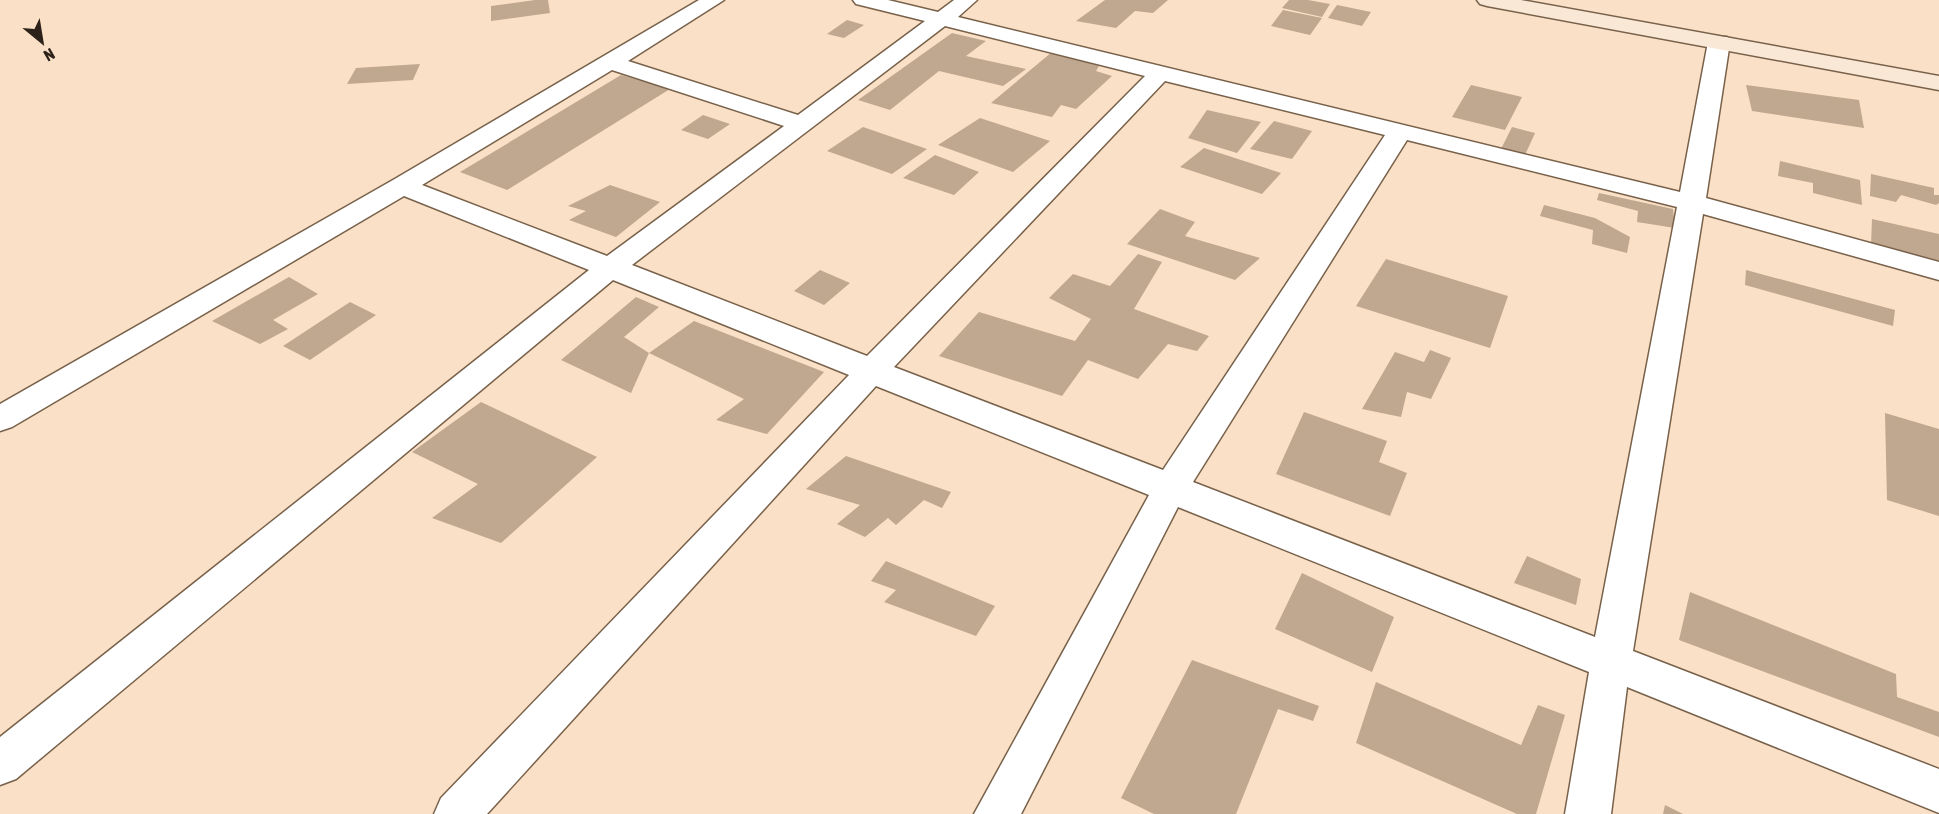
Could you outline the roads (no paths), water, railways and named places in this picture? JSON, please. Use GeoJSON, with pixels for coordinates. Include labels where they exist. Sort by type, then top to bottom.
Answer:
{"type":"FeatureCollection","features":[{"type":"Feature","properties":{"kind":"main road"},"geometry":{"type":"LineString","coordinates":[[1487,0],[1939,83]]}},
{"type":"Feature","properties":{"kind":"street"},"geometry":{"type":"LineString","coordinates":[[0,419],[402,186],[714,0]]}},
{"type":"Feature","properties":{"kind":"street"},"geometry":{"type":"LineString","coordinates":[[863,0],[955,9],[1161,72],[1692,203],[1939,271]]}},
{"type":"Feature","properties":{"kind":"street"},"geometry":{"type":"LineString","coordinates":[[0,764],[610,268],[955,9]]}},
{"type":"Feature","properties":{"kind":"street"},"geometry":{"type":"LineString","coordinates":[[1588,814],[1608,661],[1692,203],[1719,42]]}},
{"type":"Feature","properties":{"kind":"street"},"geometry":{"type":"LineString","coordinates":[[610,62],[802,124]]}},
{"type":"Feature","properties":{"kind":"street"},"geometry":{"type":"LineString","coordinates":[[457,814],[871,371],[1161,72]]}},
{"type":"Feature","properties":{"kind":"street"},"geometry":{"type":"LineString","coordinates":[[997,814],[1170,489],[1401,130]]}},
{"type":"Feature","properties":{"kind":"street"},"geometry":{"type":"LineString","coordinates":[[402,186],[1939,791]]}}]}
